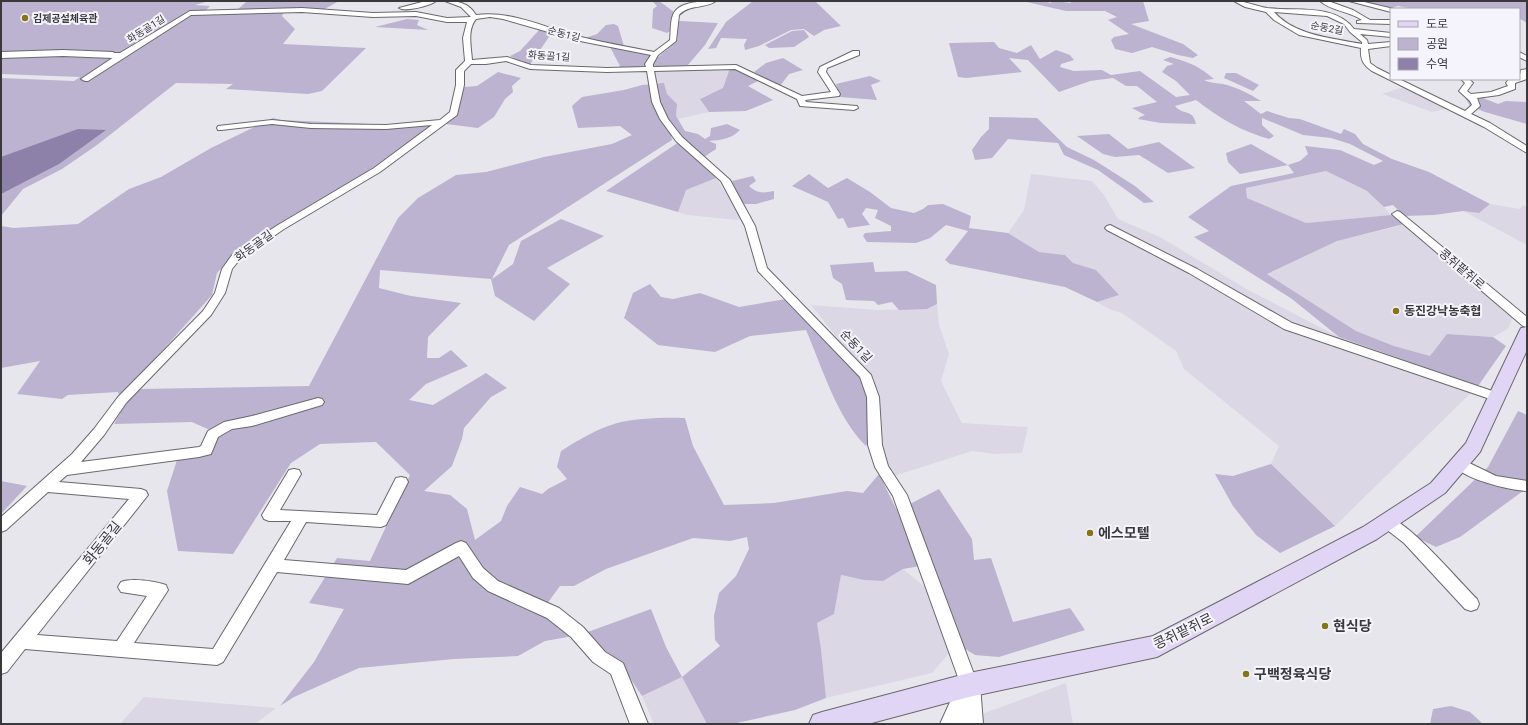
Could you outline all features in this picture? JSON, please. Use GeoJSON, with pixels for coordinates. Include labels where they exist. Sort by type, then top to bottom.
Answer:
{"type":"FeatureCollection","features":[{"type":"Feature","properties":{"kind":"main road","name":"콩쥐팥쥐로"},"geometry":{"type":"LineString","coordinates":[[822,724],[969,685],[1157,646],[1370,534],[1438,488],[1473,447],[1527,332]]}},
{"type":"Feature","properties":{"kind":"street"},"geometry":{"type":"LineString","coordinates":[[378,14],[383,10],[417,6],[432,1]]}},
{"type":"Feature","properties":{"kind":"street"},"geometry":{"type":"LineString","coordinates":[[448,1],[470,9],[473,18],[467,32],[469,62]]}},
{"type":"Feature","properties":{"kind":"street"},"geometry":{"type":"LineString","coordinates":[[713,1],[678,12],[676,16],[673,41],[655,54],[649,64],[649,68],[736,67],[801,98],[836,94],[822,72],[824,67],[856,53]]}},
{"type":"Feature","properties":{"kind":"street","name":"순동2길"},"geometry":{"type":"LineString","coordinates":[[1237,1],[1256,8],[1268,10],[1328,14],[1346,22],[1390,22]]}},
{"type":"Feature","properties":{"kind":"street","name":"순동2길"},"geometry":{"type":"LineString","coordinates":[[1323,1],[1359,14],[1367,21]]}},
{"type":"Feature","properties":{"kind":"street"},"geometry":{"type":"LineString","coordinates":[[1352,1],[1390,10]]}},
{"type":"Feature","properties":{"kind":"street"},"geometry":{"type":"LineString","coordinates":[[1256,8],[1262,2]]}},
{"type":"Feature","properties":{"kind":"street","name":"화동골1길"},"geometry":{"type":"LineString","coordinates":[[113,55],[122,55],[200,7]]}},
{"type":"Feature","properties":{"kind":"street"},"geometry":{"type":"LineString","coordinates":[[190,13],[302,10],[373,15],[416,14],[447,20],[473,18]]}},
{"type":"Feature","properties":{"kind":"street","name":"순동2길"},"geometry":{"type":"LineString","coordinates":[[1268,10],[1276,19],[1301,34],[1365,47],[1390,44]]}},
{"type":"Feature","properties":{"kind":"street","name":"순동1길"},"geometry":{"type":"LineString","coordinates":[[473,18],[490,15],[504,17],[580,39],[655,54]]}},
{"type":"Feature","properties":{"kind":"street","name":"순동2길"},"geometry":{"type":"LineString","coordinates":[[1346,22],[1352,31],[1365,41],[1365,47]]}},
{"type":"Feature","properties":{"kind":"street","name":"순동2길"},"geometry":{"type":"LineString","coordinates":[[1352,31],[1390,33]]}},
{"type":"Feature","properties":{"kind":"street"},"geometry":{"type":"LineString","coordinates":[[1365,47],[1363,57],[1366,65],[1390,77]]}},
{"type":"Feature","properties":{"kind":"street"},"geometry":{"type":"LineString","coordinates":[[1,55],[63,53],[113,55]]}},
{"type":"Feature","properties":{"kind":"street"},"geometry":{"type":"LineString","coordinates":[[85,79],[122,55]]}},
{"type":"Feature","properties":{"kind":"street","name":"화동골1길"},"geometry":{"type":"LineString","coordinates":[[469,62],[486,62],[507,59],[530,67],[623,70],[649,68]]}},
{"type":"Feature","properties":{"kind":"street","name":"화동골길"},"geometry":{"type":"LineString","coordinates":[[1,526],[77,458],[99,432],[122,400],[207,313],[220,293],[226,269],[236,257],[281,227],[377,170],[454,113],[460,85],[460,70],[469,62]]}},
{"type":"Feature","properties":{"kind":"street","name":"순동1길"},"geometry":{"type":"LineString","coordinates":[[649,68],[656,102],[664,119],[680,139],[725,180],[750,226],[762,269],[865,375],[873,396],[875,445],[882,467],[900,495],[969,685]]}},
{"type":"Feature","properties":{"kind":"street"},"geometry":{"type":"LineString","coordinates":[[1520,79],[1526,78],[1524,72],[1527,71]]}},
{"type":"Feature","properties":{"kind":"street"},"geometry":{"type":"LineString","coordinates":[[1396,80],[1487,125],[1527,150]]}},
{"type":"Feature","properties":{"kind":"street"},"geometry":{"type":"LineString","coordinates":[[1466,80],[1468,83],[1463,91],[1474,100],[1476,106],[1466,114]]}},
{"type":"Feature","properties":{"kind":"street"},"geometry":{"type":"LineString","coordinates":[[1470,96],[1486,96],[1503,91],[1512,87],[1510,83],[1517,80]]}},
{"type":"Feature","properties":{"kind":"street"},"geometry":{"type":"LineString","coordinates":[[801,98],[803,104],[854,108]]}},
{"type":"Feature","properties":{"kind":"street"},"geometry":{"type":"LineString","coordinates":[[220,128],[272,122],[311,126],[386,127],[443,122]]}},
{"type":"Feature","properties":{"kind":"street","name":"콩쥐팥쥐로"},"geometry":{"type":"LineString","coordinates":[[1396,214],[1527,323]]}},
{"type":"Feature","properties":{"kind":"street"},"geometry":{"type":"LineString","coordinates":[[1110,228],[1193,271],[1288,326],[1497,397]]}},
{"type":"Feature","properties":{"kind":"street"},"geometry":{"type":"LineString","coordinates":[[63,470],[206,450],[213,434],[229,425],[252,421],[318,402]]}},
{"type":"Feature","properties":{"kind":"street"},"geometry":{"type":"LineString","coordinates":[[1459,463],[1486,478],[1512,486],[1527,486]]}},
{"type":"Feature","properties":{"kind":"street"},"geometry":{"type":"LineString","coordinates":[[294,474],[268,515],[382,520],[401,482]]}},
{"type":"Feature","properties":{"kind":"street","name":"화동골길"},"geometry":{"type":"LineString","coordinates":[[1,666],[141,495],[44,486]]}},
{"type":"Feature","properties":{"kind":"street"},"geometry":{"type":"LineString","coordinates":[[22,641],[217,657],[302,516]]}},
{"type":"Feature","properties":{"kind":"street"},"geometry":{"type":"LineString","coordinates":[[1388,522],[1410,539],[1471,604]]}},
{"type":"Feature","properties":{"kind":"street"},"geometry":{"type":"LineString","coordinates":[[273,565],[408,577],[461,547],[478,573],[493,586],[553,613],[577,632],[599,657],[617,669],[638,724]]}},
{"type":"Feature","properties":{"kind":"street"},"geometry":{"type":"LineString","coordinates":[[121,649],[160,590],[126,587]]}},
{"type":"Feature","properties":{"kind":"street"},"geometry":{"type":"LineString","coordinates":[[951,724],[969,685]]}},
{"type":"Feature","properties":{"kind":"street"},"geometry":{"type":"LineString","coordinates":[[969,685],[972,724]]}},
{"type":"Feature","properties":{"kind":"shaded area"},"geometry":{"type":"Polygon","coordinates":[[[730,68],[723,88],[701,98],[709,112],[678,119],[676,116],[677,104],[667,94],[664,83],[658,84],[654,70],[730,68]]]}},
{"type":"Feature","properties":{"kind":"shaded area"},"geometry":{"type":"Polygon","coordinates":[[[1403,87],[1450,108],[1432,112],[1382,94],[1403,87]]]}},
{"type":"Feature","properties":{"kind":"shaded area"},"geometry":{"type":"Polygon","coordinates":[[[1326,171],[1374,195],[1391,215],[1306,223],[1247,198],[1246,188],[1326,171]]]}},
{"type":"Feature","properties":{"kind":"shaded area"},"geometry":{"type":"Polygon","coordinates":[[[1031,174],[1092,181],[1104,195],[1118,219],[1160,237],[1250,291],[1339,337],[1478,386],[1335,526],[1271,464],[1279,446],[1184,369],[1176,351],[1122,313],[1109,309],[1097,302],[1119,295],[1096,270],[1073,263],[1065,255],[1039,252],[1008,233],[1024,210],[1031,174]]]}},
{"type":"Feature","properties":{"kind":"shaded area"},"geometry":{"type":"Polygon","coordinates":[[[716,178],[742,219],[737,220],[687,215],[678,212],[685,190],[716,178]]]}},
{"type":"Feature","properties":{"kind":"shaded area"},"geometry":{"type":"Polygon","coordinates":[[[1490,204],[1520,209],[1523,205],[1527,207],[1527,245],[1463,211],[1479,213],[1490,204]]]}},
{"type":"Feature","properties":{"kind":"shaded area"},"geometry":{"type":"Polygon","coordinates":[[[1414,222],[1516,309],[1508,329],[1493,337],[1447,334],[1430,356],[1394,346],[1356,331],[1267,274],[1337,241],[1414,222]]]}},
{"type":"Feature","properties":{"kind":"shaded area"},"geometry":{"type":"Polygon","coordinates":[[[937,304],[939,325],[949,354],[941,381],[962,423],[1028,427],[1022,453],[995,454],[972,451],[894,476],[880,452],[873,383],[811,305],[877,310],[927,309],[937,304]]]}},
{"type":"Feature","properties":{"kind":"shaded area"},"geometry":{"type":"Polygon","coordinates":[[[903,569],[925,587],[950,652],[932,673],[826,698],[817,623],[834,614],[841,575],[864,580],[883,581],[903,569]]]}},
{"type":"Feature","properties":{"kind":"shaded area"},"geometry":{"type":"Polygon","coordinates":[[[682,677],[707,724],[654,724],[642,696],[682,677]]]}},
{"type":"Feature","properties":{"kind":"shaded area"},"geometry":{"type":"Polygon","coordinates":[[[1066,683],[1073,724],[981,724],[979,715],[1066,683]]]}},
{"type":"Feature","properties":{"kind":"shaded area"},"geometry":{"type":"Polygon","coordinates":[[[144,697],[276,708],[255,724],[120,724],[144,697]]]}},
{"type":"Feature","properties":{"kind":"green space"},"geometry":{"type":"Polygon","coordinates":[[[1,1],[209,1],[195,5],[210,6],[206,10],[237,10],[246,2],[244,1],[339,1],[323,10],[285,9],[282,16],[295,29],[283,44],[366,48],[322,91],[308,94],[226,89],[233,84],[176,83],[97,145],[62,169],[23,189],[1,216],[1,78],[74,81],[80,77],[1,74],[1,1]]]}},
{"type":"Feature","properties":{"kind":"green space"},"geometry":{"type":"Polygon","coordinates":[[[652,1],[659,1],[674,12],[670,31],[667,33],[652,28],[653,9],[657,6],[652,1]]]}},
{"type":"Feature","properties":{"kind":"green space"},"geometry":{"type":"Polygon","coordinates":[[[753,1],[815,1],[841,26],[824,30],[814,36],[804,29],[791,30],[759,46],[745,50],[744,45],[747,39],[721,38],[716,48],[708,49],[726,22],[753,1]]]}},
{"type":"Feature","properties":{"kind":"green space"},"geometry":{"type":"Polygon","coordinates":[[[1022,1],[1046,1],[1050,3],[1054,1],[1071,3],[1070,1],[1143,1],[1149,21],[1131,24],[1183,44],[1198,55],[1193,58],[1152,47],[1132,53],[1115,49],[1111,40],[1114,37],[1129,34],[1108,20],[1117,17],[1105,11],[1066,11],[1022,1]]]}},
{"type":"Feature","properties":{"kind":"green space"},"geometry":{"type":"Polygon","coordinates":[[[1355,1],[1527,1],[1527,23],[1520,19],[1520,8],[1408,8],[1398,6],[1389,9],[1355,1]]]}},
{"type":"Feature","properties":{"kind":"green space"},"geometry":{"type":"Polygon","coordinates":[[[407,19],[419,20],[417,25],[428,30],[375,27],[407,19]]]}},
{"type":"Feature","properties":{"kind":"green space"},"geometry":{"type":"Polygon","coordinates":[[[678,22],[718,23],[705,45],[687,66],[658,67],[653,65],[656,59],[677,41],[678,22]]]}},
{"type":"Feature","properties":{"kind":"green space"},"geometry":{"type":"Polygon","coordinates":[[[614,24],[618,26],[624,46],[585,38],[597,34],[606,25],[614,24]]]}},
{"type":"Feature","properties":{"kind":"green space"},"geometry":{"type":"Polygon","coordinates":[[[540,29],[551,34],[529,66],[510,56],[520,51],[540,29]]]}},
{"type":"Feature","properties":{"kind":"green space"},"geometry":{"type":"Polygon","coordinates":[[[804,30],[809,37],[794,47],[769,48],[765,45],[792,31],[804,30]]]}},
{"type":"Feature","properties":{"kind":"green space"},"geometry":{"type":"Polygon","coordinates":[[[994,42],[999,48],[1017,53],[1031,45],[1040,59],[1056,50],[1070,55],[1074,60],[1061,64],[1060,67],[1074,71],[1102,70],[1111,75],[1140,71],[1176,97],[1190,95],[1176,81],[1162,72],[1167,66],[1174,64],[1163,60],[1170,57],[1183,61],[1198,67],[1214,79],[1204,80],[1233,87],[1248,93],[1261,101],[1244,101],[1261,114],[1267,111],[1289,118],[1300,119],[1341,134],[1344,129],[1355,134],[1363,144],[1392,159],[1429,172],[1490,204],[1479,213],[1463,211],[1434,215],[1404,216],[1393,205],[1384,207],[1367,191],[1326,171],[1246,188],[1247,198],[1306,223],[1391,215],[1404,224],[1337,241],[1267,274],[1356,331],[1394,346],[1430,356],[1447,334],[1493,337],[1506,346],[1478,386],[1339,337],[1292,299],[1194,237],[1209,231],[1188,217],[1231,186],[1294,173],[1288,165],[1300,161],[1308,154],[1305,146],[1340,150],[1374,165],[1383,161],[1350,144],[1331,138],[1303,135],[1262,118],[1262,125],[1274,136],[1269,139],[1259,136],[1213,113],[1196,100],[1175,106],[1181,111],[1193,116],[1196,124],[1161,123],[1138,119],[1145,115],[1132,108],[1157,102],[1137,86],[1126,86],[1113,78],[1090,81],[1059,92],[1028,60],[1009,58],[1022,72],[966,78],[958,77],[949,43],[994,42]]]}},
{"type":"Feature","properties":{"kind":"green space"},"geometry":{"type":"Polygon","coordinates":[[[610,47],[651,55],[645,67],[618,68],[620,66],[610,47]]]}},
{"type":"Feature","properties":{"kind":"green space"},"geometry":{"type":"Polygon","coordinates":[[[783,58],[803,70],[789,74],[780,86],[754,72],[766,63],[783,58]]]}},
{"type":"Feature","properties":{"kind":"green space"},"geometry":{"type":"Polygon","coordinates":[[[730,68],[734,68],[760,80],[748,86],[773,100],[746,111],[709,112],[700,99],[723,88],[730,68]]]}},
{"type":"Feature","properties":{"kind":"green space"},"geometry":{"type":"Polygon","coordinates":[[[498,72],[521,78],[512,86],[513,92],[505,99],[494,117],[478,128],[446,124],[458,111],[464,87],[477,86],[498,72]]]}},
{"type":"Feature","properties":{"kind":"green space"},"geometry":{"type":"Polygon","coordinates":[[[1226,73],[1236,73],[1259,85],[1253,91],[1224,78],[1226,73]]]}},
{"type":"Feature","properties":{"kind":"green space"},"geometry":{"type":"Polygon","coordinates":[[[870,76],[881,81],[871,85],[877,100],[840,97],[836,84],[870,76]]]}},
{"type":"Feature","properties":{"kind":"green space"},"geometry":{"type":"Polygon","coordinates":[[[664,83],[667,94],[677,104],[676,116],[685,131],[698,134],[705,139],[710,136],[711,128],[727,124],[740,130],[729,137],[709,141],[716,144],[716,149],[704,157],[678,133],[671,134],[672,140],[509,245],[492,279],[513,264],[521,241],[561,219],[604,236],[547,268],[570,284],[534,321],[495,296],[491,279],[380,270],[379,288],[411,296],[461,303],[428,337],[427,358],[439,358],[451,350],[468,366],[426,384],[409,400],[433,405],[486,373],[507,388],[491,397],[464,428],[462,439],[452,466],[424,491],[450,495],[467,509],[475,540],[501,521],[507,506],[520,487],[542,494],[548,489],[567,479],[557,467],[561,451],[574,443],[602,428],[624,421],[651,418],[685,418],[693,446],[724,505],[774,503],[847,491],[863,493],[879,474],[910,537],[920,566],[903,569],[883,581],[864,580],[841,575],[834,614],[817,623],[826,698],[795,710],[732,724],[707,724],[682,677],[720,646],[715,640],[714,616],[719,593],[736,576],[749,549],[747,537],[730,541],[693,538],[606,569],[574,586],[560,586],[546,605],[573,636],[545,641],[518,656],[454,659],[359,668],[294,697],[280,706],[314,662],[344,609],[309,603],[337,558],[370,561],[410,475],[376,442],[320,444],[291,463],[233,554],[178,551],[167,491],[177,460],[208,452],[212,431],[192,422],[114,424],[124,406],[140,389],[309,386],[398,218],[418,198],[456,175],[486,172],[544,157],[612,144],[632,135],[620,126],[578,128],[572,106],[582,97],[624,90],[642,85],[664,83]]]}},
{"type":"Feature","properties":{"kind":"green space"},"geometry":{"type":"Polygon","coordinates":[[[1464,96],[1483,98],[1498,104],[1506,101],[1527,102],[1527,124],[1485,112],[1470,106],[1464,96]]]}},
{"type":"Feature","properties":{"kind":"green space"},"geometry":{"type":"Polygon","coordinates":[[[989,117],[1037,118],[1067,147],[1094,160],[1135,186],[1154,202],[1144,203],[1098,170],[1064,155],[1058,143],[1008,139],[992,158],[975,160],[972,150],[989,129],[989,117]]]}},
{"type":"Feature","properties":{"kind":"green space"},"geometry":{"type":"Polygon","coordinates":[[[273,118],[281,120],[391,125],[439,120],[364,174],[232,257],[217,273],[212,295],[120,398],[118,392],[68,395],[62,399],[17,394],[40,361],[1,368],[1,226],[14,228],[78,224],[129,189],[161,177],[211,148],[273,118]]]}},
{"type":"Feature","properties":{"kind":"green space"},"geometry":{"type":"Polygon","coordinates":[[[1109,134],[1128,149],[1159,142],[1195,168],[1168,173],[1139,155],[1115,157],[1103,154],[1077,136],[1109,134]]]}},
{"type":"Feature","properties":{"kind":"green space"},"geometry":{"type":"Polygon","coordinates":[[[679,142],[716,178],[686,190],[678,212],[606,191],[679,142]]]}},
{"type":"Feature","properties":{"kind":"green space"},"geometry":{"type":"Polygon","coordinates":[[[1251,144],[1288,165],[1240,174],[1228,162],[1226,153],[1251,144]]]}},
{"type":"Feature","properties":{"kind":"green space"},"geometry":{"type":"Polygon","coordinates":[[[809,174],[828,188],[847,178],[870,192],[891,208],[914,213],[928,205],[943,204],[971,216],[969,228],[1008,233],[1039,252],[1065,255],[1073,263],[1096,270],[1119,295],[1097,302],[1065,287],[950,264],[945,260],[968,231],[946,225],[930,238],[916,243],[867,242],[863,236],[865,233],[891,231],[891,226],[875,218],[878,210],[866,208],[862,214],[870,225],[848,228],[843,218],[838,219],[828,202],[792,186],[809,174]]]}},
{"type":"Feature","properties":{"kind":"green space"},"geometry":{"type":"Polygon","coordinates":[[[753,176],[756,181],[749,186],[761,192],[774,191],[774,199],[756,204],[744,204],[732,181],[753,176]]]}},
{"type":"Feature","properties":{"kind":"green space"},"geometry":{"type":"Polygon","coordinates":[[[873,262],[875,272],[907,271],[936,285],[937,304],[927,309],[899,310],[892,302],[878,305],[874,301],[846,300],[842,284],[833,278],[830,265],[873,262]]]}},
{"type":"Feature","properties":{"kind":"green space"},"geometry":{"type":"Polygon","coordinates":[[[650,284],[661,297],[673,299],[700,293],[739,307],[786,299],[862,376],[870,397],[871,436],[866,446],[838,407],[806,330],[750,336],[715,352],[658,345],[624,318],[633,293],[650,284]]]}},
{"type":"Feature","properties":{"kind":"green space"},"geometry":{"type":"Polygon","coordinates":[[[1518,411],[1527,415],[1527,491],[1523,491],[1460,537],[1436,547],[1415,537],[1488,467],[1518,411]]]}},
{"type":"Feature","properties":{"kind":"green space"},"geometry":{"type":"Polygon","coordinates":[[[1271,464],[1335,526],[1280,553],[1256,535],[1233,506],[1215,474],[1233,476],[1271,464]]]}},
{"type":"Feature","properties":{"kind":"green space"},"geometry":{"type":"Polygon","coordinates":[[[1,481],[27,486],[1,514],[1,481]]]}},
{"type":"Feature","properties":{"kind":"green space"},"geometry":{"type":"Polygon","coordinates":[[[939,489],[972,539],[974,560],[991,558],[1013,622],[1070,608],[1085,630],[999,657],[975,655],[960,646],[910,504],[939,489]]]}},
{"type":"Feature","properties":{"kind":"green space"},"geometry":{"type":"Polygon","coordinates":[[[651,609],[666,647],[682,677],[642,696],[622,666],[585,633],[651,609]]]}},
{"type":"Feature","properties":{"kind":"green space"},"geometry":{"type":"Polygon","coordinates":[[[1451,706],[1470,712],[1483,724],[1430,724],[1433,709],[1451,706]]]}},
{"type":"Feature","properties":{"kind":"water"},"geometry":{"type":"Polygon","coordinates":[[[78,129],[106,130],[59,164],[1,194],[1,157],[78,129]]]}},
{"type":"Feature","properties":{"kind":"place","name":"김제공설체육관"},"geometry":{"type":"Point","coordinates":[25,18]}},
{"type":"Feature","properties":{"kind":"place","name":"동진강낙농축협"},"geometry":{"type":"Point","coordinates":[1396,311]}},
{"type":"Feature","properties":{"kind":"place","name":"에스모텔"},"geometry":{"type":"Point","coordinates":[1090,533]}},
{"type":"Feature","properties":{"kind":"place","name":"현식당"},"geometry":{"type":"Point","coordinates":[1325,626]}},
{"type":"Feature","properties":{"kind":"place","name":"구백정육식당"},"geometry":{"type":"Point","coordinates":[1246,674]}}]}
